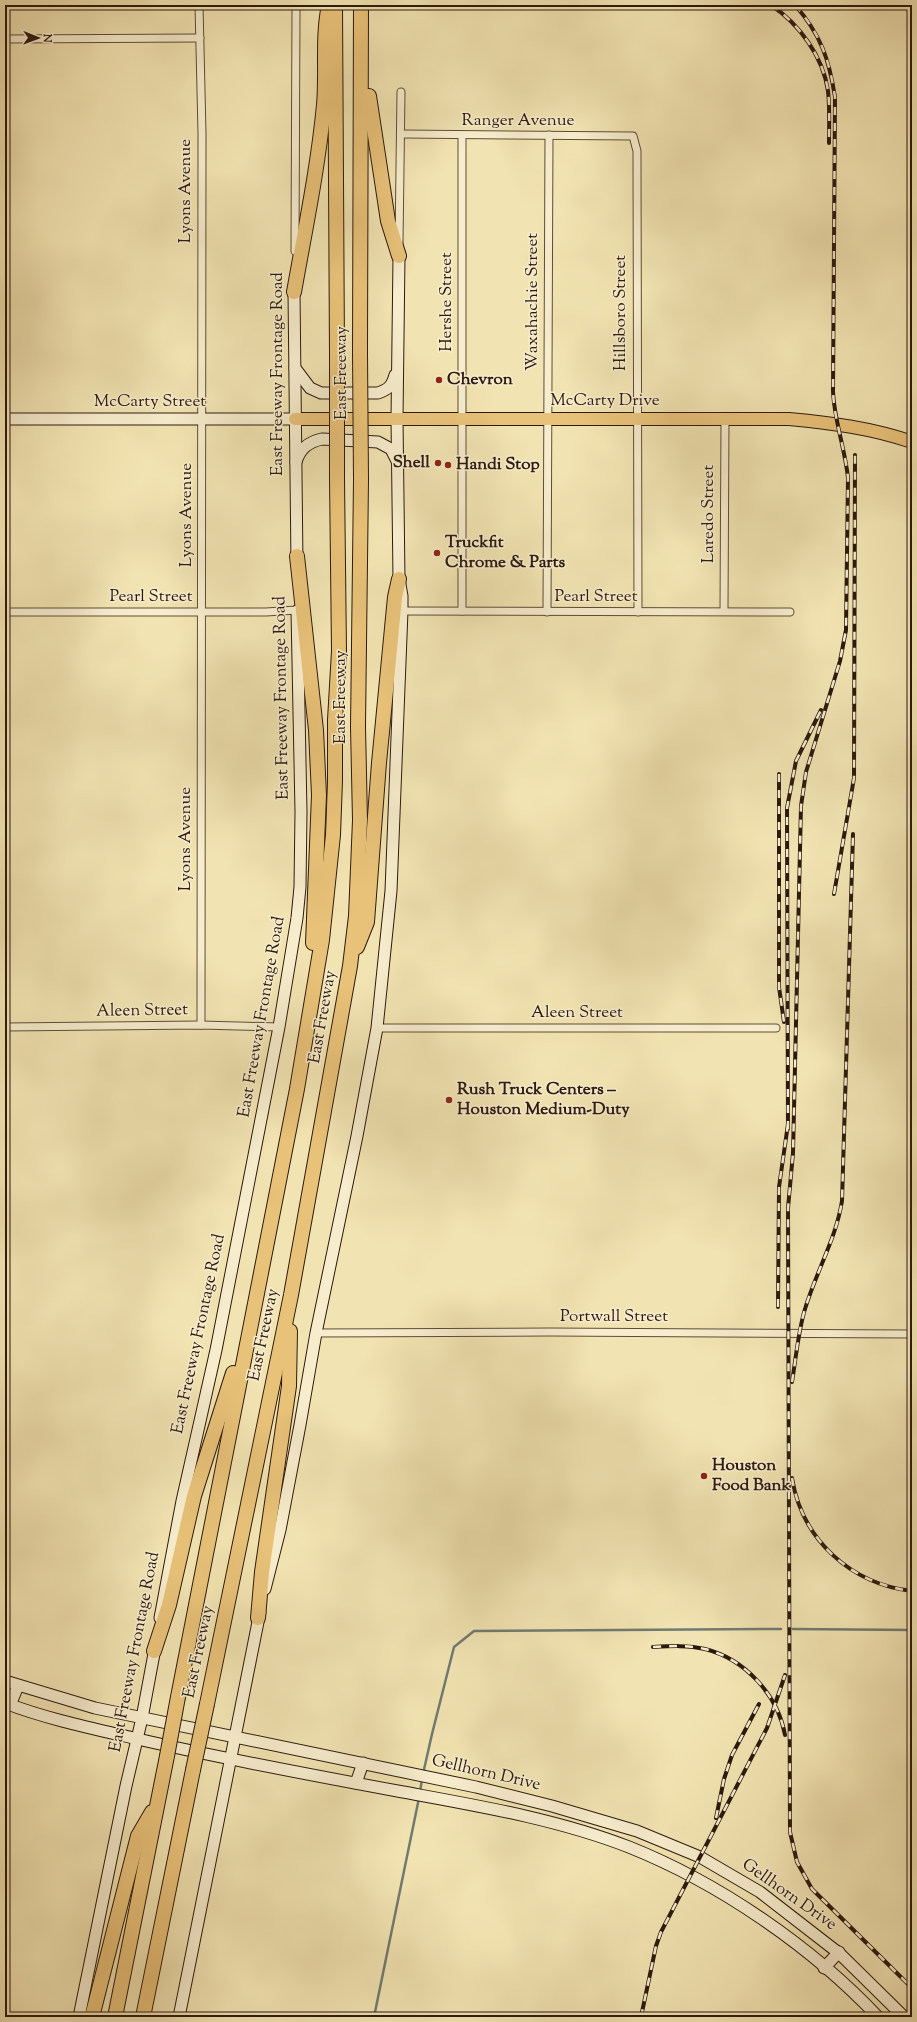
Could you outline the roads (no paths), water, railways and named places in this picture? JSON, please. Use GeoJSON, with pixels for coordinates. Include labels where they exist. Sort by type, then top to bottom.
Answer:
{"type":"FeatureCollection","features":[{"type":"Feature","properties":{"kind":"highway"},"geometry":{"type":"LineString","coordinates":[[294,292],[321,133],[325,78],[325,24],[329,5]]}},
{"type":"Feature","properties":{"kind":"highway","name":"East Freeway"},"geometry":{"type":"LineString","coordinates":[[115,2017],[166,1765],[309,1022],[322,940],[333,835],[335,720],[339,651],[335,5]]}},
{"type":"Feature","properties":{"kind":"highway"},"geometry":{"type":"LineString","coordinates":[[362,10],[371,120],[388,221],[399,256]]}},
{"type":"Feature","properties":{"kind":"highway","name":"East Freeway"},"geometry":{"type":"LineString","coordinates":[[142,2017],[291,1295],[350,966],[356,916],[360,820],[358,727],[361,480],[360,353],[362,10]]}},
{"type":"Feature","properties":{"kind":"highway"},"geometry":{"type":"LineString","coordinates":[[296,556],[316,730],[319,795],[309,1022]]}},
{"type":"Feature","properties":{"kind":"highway"},"geometry":{"type":"LineString","coordinates":[[350,966],[367,922],[379,763],[395,597],[399,579]]}},
{"type":"Feature","properties":{"kind":"highway"},"geometry":{"type":"LineString","coordinates":[[258,1618],[262,1572],[289,1386],[291,1295]]}},
{"type":"Feature","properties":{"kind":"highway"},"geometry":{"type":"LineString","coordinates":[[154,1651],[168,1605],[194,1496],[254,1308]]}},
{"type":"Feature","properties":{"kind":"highway"},"geometry":{"type":"LineString","coordinates":[[92,2017],[138,1836],[158,1803]]}},
{"type":"Feature","properties":{"kind":"highway"},"geometry":{"type":"LineString","coordinates":[[151,2017],[173,1871]]}},
{"type":"Feature","properties":{"kind":"main road"},"geometry":{"type":"LineString","coordinates":[[179,2017],[258,1618],[281,1522],[316,1333],[357,1136],[377,1028],[391,891],[402,611],[402,596],[399,579],[397,419],[399,256]]}},
{"type":"Feature","properties":{"kind":"main road","name":"East Freeway Frontage Road"},"geometry":{"type":"LineString","coordinates":[[79,2017],[142,1718],[182,1501],[216,1350],[279,1027],[295,932],[300,887],[300,708],[296,556],[294,292]]}},
{"type":"Feature","properties":{"kind":"main road"},"geometry":{"type":"LineString","coordinates":[[294,368],[310,388],[321,393],[378,393],[387,390],[393,385],[398,366]]}},
{"type":"Feature","properties":{"kind":"main road","name":"McCarty Street"},"geometry":{"type":"LineString","coordinates":[[5,419],[295,419]]}},
{"type":"Feature","properties":{"kind":"main road","name":"McCarty Drive"},"geometry":{"type":"LineString","coordinates":[[295,419],[789,419],[837,424],[889,434],[912,442]]}},
{"type":"Feature","properties":{"kind":"main road"},"geometry":{"type":"LineString","coordinates":[[295,467],[302,449],[313,441],[322,439],[378,442],[391,449],[398,461]]}},
{"type":"Feature","properties":{"kind":"main road","name":"Gellhorn Drive"},"geometry":{"type":"LineString","coordinates":[[5,1681],[95,1708],[476,1787],[544,1804],[637,1832],[700,1857],[760,1892],[839,1952],[904,2017]]}},
{"type":"Feature","properties":{"kind":"main road"},"geometry":{"type":"LineString","coordinates":[[7,1704],[18,1686]]}},
{"type":"Feature","properties":{"kind":"main road","name":"Gellhorn Drive"},"geometry":{"type":"LineString","coordinates":[[7,1704],[42,1717],[230,1760],[472,1805],[539,1820],[628,1847],[720,1891],[778,1930],[848,1987],[878,2017]]}},
{"type":"Feature","properties":{"kind":"main road"},"geometry":{"type":"LineString","coordinates":[[356,1783],[363,1763]]}},
{"type":"Feature","properties":{"kind":"main road"},"geometry":{"type":"LineString","coordinates":[[472,1805],[476,1787]]}},
{"type":"Feature","properties":{"kind":"main road"},"geometry":{"type":"LineString","coordinates":[[539,1820],[544,1804]]}},
{"type":"Feature","properties":{"kind":"main road"},"geometry":{"type":"LineString","coordinates":[[628,1847],[637,1832]]}},
{"type":"Feature","properties":{"kind":"main road"},"geometry":{"type":"LineString","coordinates":[[720,1891],[728,1873]]}},
{"type":"Feature","properties":{"kind":"main road"},"geometry":{"type":"LineString","coordinates":[[824,1968],[839,1952]]}},
{"type":"Feature","properties":{"kind":"street","name":"Lyons Avenue"},"geometry":{"type":"LineString","coordinates":[[199,5],[202,133],[201,1025]]}},
{"type":"Feature","properties":{"kind":"street","name":"East Freeway Frontage Road"},"geometry":{"type":"LineString","coordinates":[[294,292],[296,5]]}},
{"type":"Feature","properties":{"kind":"street"},"geometry":{"type":"LineString","coordinates":[[5,39],[200,38]]}},
{"type":"Feature","properties":{"kind":"street"},"geometry":{"type":"LineString","coordinates":[[399,256],[402,134],[401,92]]}},
{"type":"Feature","properties":{"kind":"street","name":"Ranger Avenue"},"geometry":{"type":"LineString","coordinates":[[402,134],[462,136],[634,136]]}},
{"type":"Feature","properties":{"kind":"street","name":"Hershe Street"},"geometry":{"type":"LineString","coordinates":[[462,136],[462,611]]}},
{"type":"Feature","properties":{"kind":"street","name":"Waxahachie Street"},"geometry":{"type":"LineString","coordinates":[[547,612],[549,136]]}},
{"type":"Feature","properties":{"kind":"street","name":"Hillsboro Street"},"geometry":{"type":"LineString","coordinates":[[634,136],[637,151],[636,418],[638,612]]}},
{"type":"Feature","properties":{"kind":"street","name":"Laredo Street"},"geometry":{"type":"LineString","coordinates":[[724,611],[725,418]]}},
{"type":"Feature","properties":{"kind":"street","name":"Pearl Street"},"geometry":{"type":"LineString","coordinates":[[5,612],[269,612],[297,610]]}},
{"type":"Feature","properties":{"kind":"street","name":"Pearl Street"},"geometry":{"type":"LineString","coordinates":[[402,611],[790,612]]}},
{"type":"Feature","properties":{"kind":"street","name":"Aleen Street"},"geometry":{"type":"LineString","coordinates":[[5,1027],[201,1025],[279,1027]]}},
{"type":"Feature","properties":{"kind":"street","name":"Aleen Street"},"geometry":{"type":"LineString","coordinates":[[377,1028],[776,1028]]}},
{"type":"Feature","properties":{"kind":"street","name":"Portwall Street"},"geometry":{"type":"LineString","coordinates":[[316,1333],[567,1332],[912,1334]]}},
{"type":"Feature","properties":{"kind":"waterway"},"geometry":{"type":"LineString","coordinates":[[423,1774],[454,1647],[474,1631],[781,1629]]}},
{"type":"Feature","properties":{"kind":"waterway"},"geometry":{"type":"LineString","coordinates":[[793,1629],[912,1630]]}},
{"type":"Feature","properties":{"kind":"waterway"},"geometry":{"type":"LineString","coordinates":[[420,1792],[422,1779]]}},
{"type":"Feature","properties":{"kind":"waterway"},"geometry":{"type":"LineString","coordinates":[[374,2017],[419,1798]]}},
{"type":"Feature","properties":{"kind":"railway"},"geometry":{"type":"LineString","coordinates":[[771,5],[800,31],[815,53],[821,65],[828,91],[829,143]]}},
{"type":"Feature","properties":{"kind":"railway"},"geometry":{"type":"LineString","coordinates":[[795,5],[818,37],[827,59],[835,97],[833,391],[835,413],[845,456],[848,478],[846,630],[840,661],[806,772],[801,806],[793,1153],[788,1208],[790,1832],[797,1862],[812,1889],[912,1988]]}},
{"type":"Feature","properties":{"kind":"railway"},"geometry":{"type":"LineString","coordinates":[[834,894],[854,778],[855,455]]}},
{"type":"Feature","properties":{"kind":"railway"},"geometry":{"type":"LineString","coordinates":[[788,1129],[787,808],[796,761],[821,710]]}},
{"type":"Feature","properties":{"kind":"railway"},"geometry":{"type":"LineString","coordinates":[[779,774],[779,987],[784,1022]]}},
{"type":"Feature","properties":{"kind":"railway"},"geometry":{"type":"LineString","coordinates":[[792,1382],[805,1309],[831,1242],[842,1201],[853,834]]}},
{"type":"Feature","properties":{"kind":"railway"},"geometry":{"type":"LineString","coordinates":[[778,1307],[779,1187],[788,1124]]}},
{"type":"Feature","properties":{"kind":"railway"},"geometry":{"type":"LineString","coordinates":[[792,1478],[806,1521],[818,1539],[833,1555],[850,1569],[869,1579],[890,1587],[912,1591]]}},
{"type":"Feature","properties":{"kind":"railway"},"geometry":{"type":"LineString","coordinates":[[653,1647],[679,1646],[705,1649],[720,1654],[733,1661],[746,1670],[767,1693],[775,1706],[785,1735]]}},
{"type":"Feature","properties":{"kind":"railway"},"geometry":{"type":"LineString","coordinates":[[641,2017],[656,1946],[661,1932],[767,1728],[785,1675]]}},
{"type":"Feature","properties":{"kind":"railway"},"geometry":{"type":"LineString","coordinates":[[716,1818],[724,1779],[732,1755],[759,1704]]}},
{"type":"Feature","properties":{"kind":"place","name":"Chevron"},"geometry":{"type":"Point","coordinates":[439,380]}},
{"type":"Feature","properties":{"kind":"place","name":"Shell"},"geometry":{"type":"Point","coordinates":[438,463]}},
{"type":"Feature","properties":{"kind":"place","name":"Handi Stop"},"geometry":{"type":"Point","coordinates":[448,465]}},
{"type":"Feature","properties":{"kind":"place","name":"Truckfit Chrome & Parts"},"geometry":{"type":"Point","coordinates":[437,553]}},
{"type":"Feature","properties":{"kind":"place","name":"Rush Truck Centers – Houston Medium-Duty"},"geometry":{"type":"Point","coordinates":[449,1100]}},
{"type":"Feature","properties":{"kind":"place","name":"Houston Food Bank"},"geometry":{"type":"Point","coordinates":[704,1476]}}]}
